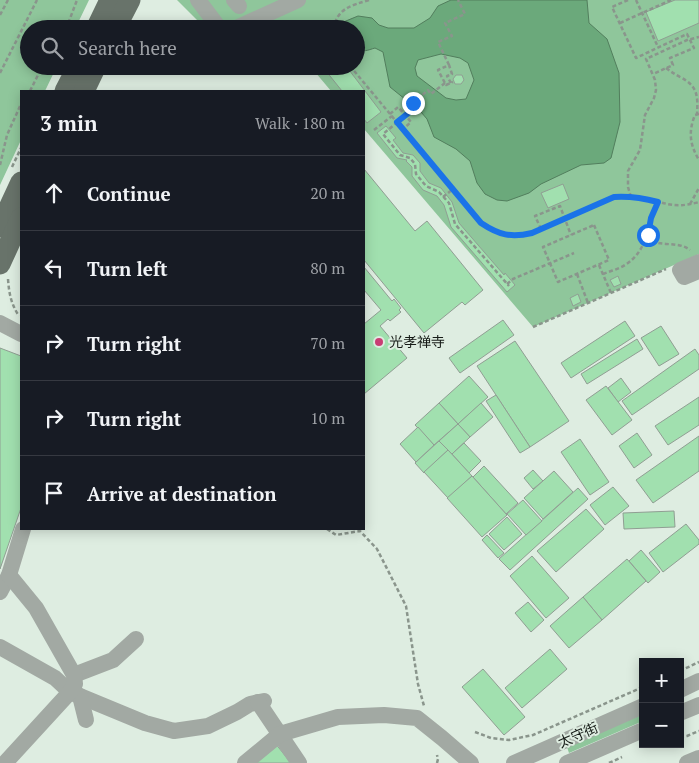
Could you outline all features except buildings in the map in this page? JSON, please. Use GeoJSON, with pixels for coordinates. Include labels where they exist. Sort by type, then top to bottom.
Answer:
{"type":"FeatureCollection","features":[{"type":"Feature","properties":{"kind":"main road"},"geometry":{"type":"LineString","coordinates":[[100,20],[110,0]]}},
{"type":"Feature","properties":{"kind":"main road"},"geometry":{"type":"LineString","coordinates":[[120,20],[130,0]]}},
{"type":"Feature","properties":{"kind":"main road"},"geometry":{"type":"LineString","coordinates":[[66,90],[73,75]]}},
{"type":"Feature","properties":{"kind":"main road"},"geometry":{"type":"LineString","coordinates":[[84,90],[92,75]]}},
{"type":"Feature","properties":{"kind":"main road"},"geometry":{"type":"LineString","coordinates":[[0,227],[20,184]]}},
{"type":"Feature","properties":{"kind":"main road"},"geometry":{"type":"LineString","coordinates":[[4,271],[20,221]]}},
{"type":"Feature","properties":{"kind":"street"},"geometry":{"type":"LineString","coordinates":[[198,0],[213,20]]}},
{"type":"Feature","properties":{"kind":"street"},"geometry":{"type":"LineString","coordinates":[[254,20],[298,0]]}},
{"type":"Feature","properties":{"kind":"street"},"geometry":{"type":"LineString","coordinates":[[678,271],[695,256]]}},
{"type":"Feature","properties":{"kind":"street"},"geometry":{"type":"LineString","coordinates":[[678,271],[699,271]]}},
{"type":"Feature","properties":{"kind":"street"},"geometry":{"type":"LineString","coordinates":[[0,323],[20,333]]}},
{"type":"Feature","properties":{"kind":"street"},"geometry":{"type":"LineString","coordinates":[[0,592],[9,575],[23,530]]}},
{"type":"Feature","properties":{"kind":"street"},"geometry":{"type":"LineString","coordinates":[[9,575],[36,608],[74,675],[75,694],[86,720]]}},
{"type":"Feature","properties":{"kind":"street"},"geometry":{"type":"LineString","coordinates":[[74,675],[113,660],[136,638]]}},
{"type":"Feature","properties":{"kind":"street"},"geometry":{"type":"LineString","coordinates":[[0,647],[55,678],[75,694],[145,723],[174,731],[208,726],[250,704],[261,702],[299,763]]}},
{"type":"Feature","properties":{"kind":"street"},"geometry":{"type":"LineString","coordinates":[[684,688],[699,681]]}},
{"type":"Feature","properties":{"kind":"street"},"geometry":{"type":"LineString","coordinates":[[5,763],[75,694]]}},
{"type":"Feature","properties":{"kind":"street"},"geometry":{"type":"LineString","coordinates":[[684,711],[699,705]]}},
{"type":"Feature","properties":{"kind":"street","name":"太守街"},"geometry":{"type":"LineString","coordinates":[[514,763],[639,708]]}},
{"type":"Feature","properties":{"kind":"street"},"geometry":{"type":"LineString","coordinates":[[245,763],[280,734],[338,717],[384,715],[417,718],[471,763]]}},
{"type":"Feature","properties":{"kind":"street","name":"太守街"},"geometry":{"type":"LineString","coordinates":[[567,763],[639,732]]}},
{"type":"Feature","properties":{"kind":"street"},"geometry":{"type":"LineString","coordinates":[[687,763],[699,758]]}},
{"type":"Feature","properties":{"kind":"path"},"geometry":{"type":"LineString","coordinates":[[0,15],[8,0]]}},
{"type":"Feature","properties":{"kind":"path"},"geometry":{"type":"LineString","coordinates":[[27,20],[37,0]]}},
{"type":"Feature","properties":{"kind":"path"},"geometry":{"type":"LineString","coordinates":[[70,20],[78,0]]}},
{"type":"Feature","properties":{"kind":"path"},"geometry":{"type":"LineString","coordinates":[[335,20],[340,12],[350,6],[369,0]]}},
{"type":"Feature","properties":{"kind":"path"},"geometry":{"type":"LineString","coordinates":[[458,0],[465,14],[445,23],[452,36],[438,42],[449,65],[452,74],[447,76],[452,83],[446,85],[445,83],[431,94],[428,90],[413,103],[416,107],[383,134],[400,155],[410,158],[415,164],[416,174],[426,186],[439,192],[449,204],[454,224],[508,285],[513,279],[574,253]]}},
{"type":"Feature","properties":{"kind":"path"},"geometry":{"type":"LineString","coordinates":[[636,0],[658,47]]}},
{"type":"Feature","properties":{"kind":"path"},"geometry":{"type":"LineString","coordinates":[[620,23],[671,0]]}},
{"type":"Feature","properties":{"kind":"path"},"geometry":{"type":"LineString","coordinates":[[625,1],[612,7],[636,58],[687,34],[694,48],[670,58],[674,65],[653,74]]}},
{"type":"Feature","properties":{"kind":"path"},"geometry":{"type":"LineString","coordinates":[[0,73],[20,34]]}},
{"type":"Feature","properties":{"kind":"path"},"geometry":{"type":"LineString","coordinates":[[631,196],[628,187],[628,171],[640,150],[645,115],[656,90],[655,80],[646,59],[699,37]]}},
{"type":"Feature","properties":{"kind":"path"},"geometry":{"type":"LineString","coordinates":[[445,83],[438,70],[449,65]]}},
{"type":"Feature","properties":{"kind":"path"},"geometry":{"type":"LineString","coordinates":[[666,68],[672,74],[688,82],[694,88],[697,96],[698,114],[693,120],[691,141],[699,160]]}},
{"type":"Feature","properties":{"kind":"path"},"geometry":{"type":"LineString","coordinates":[[30,90],[38,75]]}},
{"type":"Feature","properties":{"kind":"path"},"geometry":{"type":"LineString","coordinates":[[358,75],[481,223],[493,231],[506,235],[520,236],[532,233],[614,197],[638,197],[676,206],[699,202]]}},
{"type":"Feature","properties":{"kind":"path"},"geometry":{"type":"LineString","coordinates":[[0,165],[7,135],[20,106]]}},
{"type":"Feature","properties":{"kind":"path"},"geometry":{"type":"LineString","coordinates":[[374,130],[398,107],[411,122],[403,129]]}},
{"type":"Feature","properties":{"kind":"path"},"geometry":{"type":"LineString","coordinates":[[0,142],[5,144]]}},
{"type":"Feature","properties":{"kind":"path"},"geometry":{"type":"LineString","coordinates":[[690,204],[699,188]]}},
{"type":"Feature","properties":{"kind":"path"},"geometry":{"type":"LineString","coordinates":[[443,197],[453,189]]}},
{"type":"Feature","properties":{"kind":"path"},"geometry":{"type":"LineString","coordinates":[[602,274],[625,265],[637,255],[644,245],[658,202]]}},
{"type":"Feature","properties":{"kind":"path"},"geometry":{"type":"LineString","coordinates":[[540,229],[535,216],[560,206],[571,235]]}},
{"type":"Feature","properties":{"kind":"path"},"geometry":{"type":"LineString","coordinates":[[594,225],[609,260],[558,282],[543,247],[571,235],[594,225]]}},
{"type":"Feature","properties":{"kind":"path"},"geometry":{"type":"LineString","coordinates":[[646,239],[688,247],[695,256]]}},
{"type":"Feature","properties":{"kind":"path"},"geometry":{"type":"LineString","coordinates":[[599,265],[611,293]]}},
{"type":"Feature","properties":{"kind":"path"},"geometry":{"type":"LineString","coordinates":[[4,271],[9,295],[20,318]]}},
{"type":"Feature","properties":{"kind":"path"},"geometry":{"type":"LineString","coordinates":[[533,327],[611,293],[678,271]]}},
{"type":"Feature","properties":{"kind":"path"},"geometry":{"type":"LineString","coordinates":[[577,274],[588,303]]}},
{"type":"Feature","properties":{"kind":"path"},"geometry":{"type":"LineString","coordinates":[[328,530],[336,535],[360,531],[377,549],[406,606],[418,684],[431,729]]}},
{"type":"Feature","properties":{"kind":"path"},"geometry":{"type":"LineString","coordinates":[[684,669],[699,662]]}},
{"type":"Feature","properties":{"kind":"path"},"geometry":{"type":"LineString","coordinates":[[475,732],[491,738],[509,740],[533,736],[639,689]]}},
{"type":"Feature","properties":{"kind":"path"},"geometry":{"type":"LineString","coordinates":[[684,736],[699,730]]}},
{"type":"Feature","properties":{"kind":"shaded area"},"geometry":{"type":"Polygon","coordinates":[[[0,0],[89,0],[79,20],[20,20],[20,75],[53,75],[45,90],[20,90],[20,142],[0,185],[0,0]]]}},
{"type":"Feature","properties":{"kind":"shaded area"},"geometry":{"type":"Polygon","coordinates":[[[177,0],[699,0],[699,254],[533,327],[365,130],[365,90],[330,90],[318,75],[365,75],[365,20],[197,20],[177,0]]]}},
{"type":"Feature","properties":{"kind":"shaded area"},"geometry":{"type":"Polygon","coordinates":[[[451,0],[587,0],[589,23],[607,39],[619,73],[620,122],[611,158],[604,163],[581,165],[541,184],[529,193],[507,201],[497,200],[485,194],[477,183],[470,161],[456,149],[434,137],[427,119],[421,112],[390,87],[383,52],[375,48],[365,51],[365,20],[348,20],[358,16],[372,18],[379,25],[388,28],[414,28],[430,18],[438,6],[451,0]],[[441,54],[418,60],[415,68],[417,76],[446,98],[456,100],[466,99],[474,80],[468,63],[460,58],[441,54]]]}},
{"type":"Feature","properties":{"kind":"shaded area"},"geometry":{"type":"Polygon","coordinates":[[[639,716],[639,723],[569,753],[567,747],[639,716]]]}},
{"type":"Feature","properties":{"kind":"place","name":"光孝禅寺"},"geometry":{"type":"Point","coordinates":[379,342]}},
{"type":"Feature","properties":{"kind":"route"},"geometry":{"type":"LineString","coordinates":[[413,103],[416,107],[397,122],[481,223],[493,231],[506,235],[520,236],[532,233],[614,197],[625,196],[658,202],[651,218],[648,235]]}}]}
